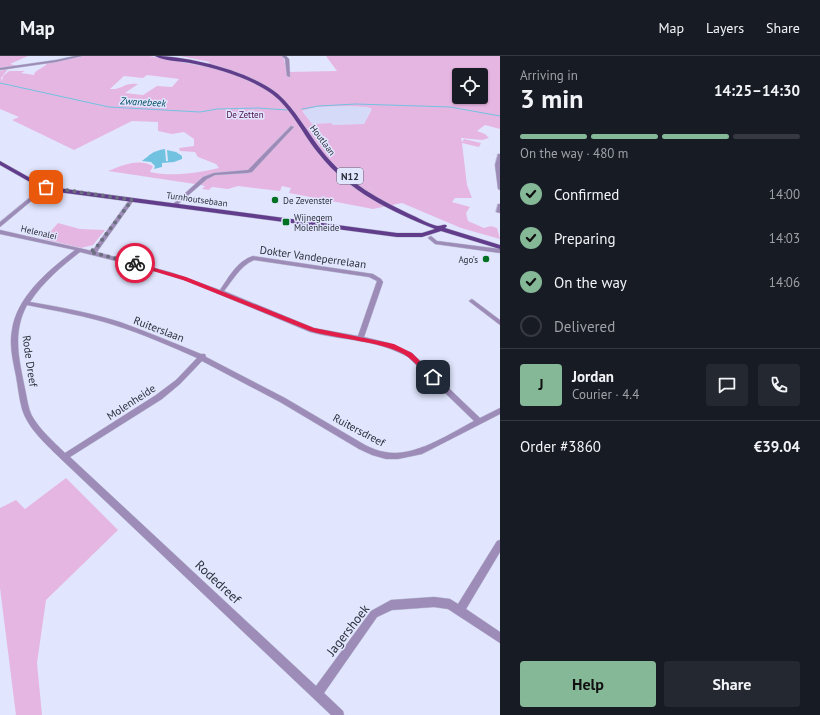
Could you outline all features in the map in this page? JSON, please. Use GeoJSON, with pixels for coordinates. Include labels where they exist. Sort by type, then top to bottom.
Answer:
{"type":"FeatureCollection","features":[{"type":"Feature","properties":{"kind":"main road","name":"Houtlaan"},"geometry":{"type":"LineString","coordinates":[[157,56],[221,70],[248,80],[266,89],[286,105],[322,155],[345,178],[357,187],[391,207],[446,229],[500,247]]}},
{"type":"Feature","properties":{"kind":"main road","name":"Houtlaan"},"geometry":{"type":"LineString","coordinates":[[168,56],[201,62],[230,70],[269,87],[291,104],[327,154],[350,176],[387,200],[446,229],[500,243]]}},
{"type":"Feature","properties":{"kind":"main road","name":"Turnhoutsebaan"},"geometry":{"type":"LineString","coordinates":[[0,163],[46,187],[132,200],[397,235],[414,239],[429,236],[442,236],[446,229]]}},
{"type":"Feature","properties":{"kind":"street"},"geometry":{"type":"LineString","coordinates":[[0,69],[80,56]]}},
{"type":"Feature","properties":{"kind":"street"},"geometry":{"type":"LineString","coordinates":[[284,56],[287,59],[289,76]]}},
{"type":"Feature","properties":{"kind":"street"},"geometry":{"type":"LineString","coordinates":[[174,205],[205,178],[214,174],[250,171],[292,127]]}},
{"type":"Feature","properties":{"kind":"street"},"geometry":{"type":"LineString","coordinates":[[500,155],[497,166],[500,184]]}},
{"type":"Feature","properties":{"kind":"street"},"geometry":{"type":"LineString","coordinates":[[0,225],[46,187]]}},
{"type":"Feature","properties":{"kind":"street"},"geometry":{"type":"LineString","coordinates":[[93,251],[132,200]]}},
{"type":"Feature","properties":{"kind":"street"},"geometry":{"type":"LineString","coordinates":[[500,205],[498,212],[500,212]]}},
{"type":"Feature","properties":{"kind":"street","name":"Helenalei"},"geometry":{"type":"LineString","coordinates":[[0,232],[74,251],[93,251],[172,274],[312,330],[392,346],[410,355],[479,421]]}},
{"type":"Feature","properties":{"kind":"street","name":"Turnhoutsebaan"},"geometry":{"type":"LineString","coordinates":[[429,236],[435,242],[500,251]]}},
{"type":"Feature","properties":{"kind":"street","name":"Rode Dreef"},"geometry":{"type":"LineString","coordinates":[[74,251],[41,284],[26,303],[17,322],[15,342],[26,410],[38,430],[78,470]]}},
{"type":"Feature","properties":{"kind":"street","name":"Dokter Vandeperrelaan"},"geometry":{"type":"LineString","coordinates":[[220,293],[242,265],[248,260],[254,258],[371,275],[380,282],[360,339]]}},
{"type":"Feature","properties":{"kind":"street"},"geometry":{"type":"LineString","coordinates":[[472,301],[500,323]]}},
{"type":"Feature","properties":{"kind":"street","name":"Ruiterslaan"},"geometry":{"type":"LineString","coordinates":[[26,303],[93,316],[123,325],[203,356],[276,396]]}},
{"type":"Feature","properties":{"kind":"street","name":"Molenheide"},"geometry":{"type":"LineString","coordinates":[[64,457],[159,397],[178,382],[203,356]]}},
{"type":"Feature","properties":{"kind":"street","name":"Ruitersdreef"},"geometry":{"type":"LineString","coordinates":[[276,396],[362,447],[386,456],[398,456],[422,451],[500,411]]}},
{"type":"Feature","properties":{"kind":"street","name":"Rodedreef"},"geometry":{"type":"LineString","coordinates":[[78,470],[339,715]]}},
{"type":"Feature","properties":{"kind":"street"},"geometry":{"type":"LineString","coordinates":[[460,610],[500,544]]}},
{"type":"Feature","properties":{"kind":"street","name":"Jagershoek"},"geometry":{"type":"LineString","coordinates":[[317,694],[374,614],[380,609],[391,605],[434,602],[450,604],[500,638]]}},
{"type":"Feature","properties":{"kind":"shaded area"},"geometry":{"type":"Polygon","coordinates":[[[315,107],[367,107],[372,109],[364,124],[332,125],[330,123],[312,124],[302,111],[315,107]]]}},
{"type":"Feature","properties":{"kind":"green space"},"geometry":{"type":"Polygon","coordinates":[[[0,56],[28,56],[10,64],[18,66],[0,68],[0,56]]]}},
{"type":"Feature","properties":{"kind":"green space","name":"De Zetten"},"geometry":{"type":"Polygon","coordinates":[[[82,56],[150,56],[202,66],[210,62],[180,56],[283,56],[287,72],[337,71],[326,56],[500,56],[500,129],[485,125],[477,131],[485,134],[489,138],[482,140],[461,138],[462,142],[464,139],[481,143],[479,147],[462,143],[467,185],[472,198],[455,198],[452,202],[470,207],[466,213],[468,221],[484,228],[491,226],[497,228],[500,239],[461,228],[402,203],[373,209],[289,193],[291,188],[282,186],[280,191],[238,186],[228,189],[212,187],[209,190],[202,189],[205,186],[195,184],[108,171],[136,162],[153,166],[150,172],[167,174],[193,173],[219,168],[216,164],[198,157],[195,152],[180,151],[179,148],[194,146],[194,139],[184,132],[172,134],[158,131],[158,122],[132,121],[74,150],[12,120],[19,117],[0,109],[0,71],[8,69],[1,78],[2,81],[3,76],[9,71],[25,71],[21,73],[34,75],[35,72],[46,65],[46,63],[82,56]],[[147,75],[143,78],[124,76],[110,89],[129,84],[138,84],[125,93],[143,95],[157,86],[172,87],[179,79],[147,75]],[[315,107],[302,111],[312,124],[331,123],[333,125],[364,124],[372,109],[367,107],[315,107]]]}},
{"type":"Feature","properties":{"kind":"green space"},"geometry":{"type":"Polygon","coordinates":[[[58,223],[80,229],[105,230],[93,245],[81,248],[44,239],[58,223]]]}},
{"type":"Feature","properties":{"kind":"green space"},"geometry":{"type":"Polygon","coordinates":[[[66,478],[118,530],[46,600],[37,663],[42,715],[16,715],[0,588],[0,508],[16,500],[25,509],[66,478]]]}},
{"type":"Feature","properties":{"kind":"water"},"geometry":{"type":"Polygon","coordinates":[[[165,149],[166,161],[168,161],[167,150],[176,152],[182,156],[182,159],[174,162],[162,163],[162,167],[154,169],[155,166],[151,162],[142,161],[154,152],[165,149]]]}},
{"type":"Feature","properties":{"kind":"waterway","name":"Zwanebeek"},"geometry":{"type":"LineString","coordinates":[[0,83],[109,107],[200,112],[217,109],[258,108],[287,110]]}},
{"type":"Feature","properties":{"kind":"waterway","name":"Zwanebeek"},"geometry":{"type":"LineString","coordinates":[[302,109],[319,106],[356,104],[450,107],[500,116]]}},
{"type":"Feature","properties":{"kind":"way so far"},"geometry":{"type":"LineString","coordinates":[[46,187],[132,200],[96,248],[90,252],[135,263]]}},
{"type":"Feature","properties":{"kind":"place","name":"De Zevenster"},"geometry":{"type":"Point","coordinates":[275,200]}},
{"type":"Feature","properties":{"kind":"place","name":"Wijnegem Molenheide"},"geometry":{"type":"Point","coordinates":[286,222]}},
{"type":"Feature","properties":{"kind":"place","name":"Ago's"},"geometry":{"type":"Point","coordinates":[486,259]}},
{"type":"Feature","properties":{"kind":"route"},"geometry":{"type":"LineString","coordinates":[[135,263],[172,274],[312,330],[326,334],[378,342],[401,349],[410,355],[433,377]]}}]}
